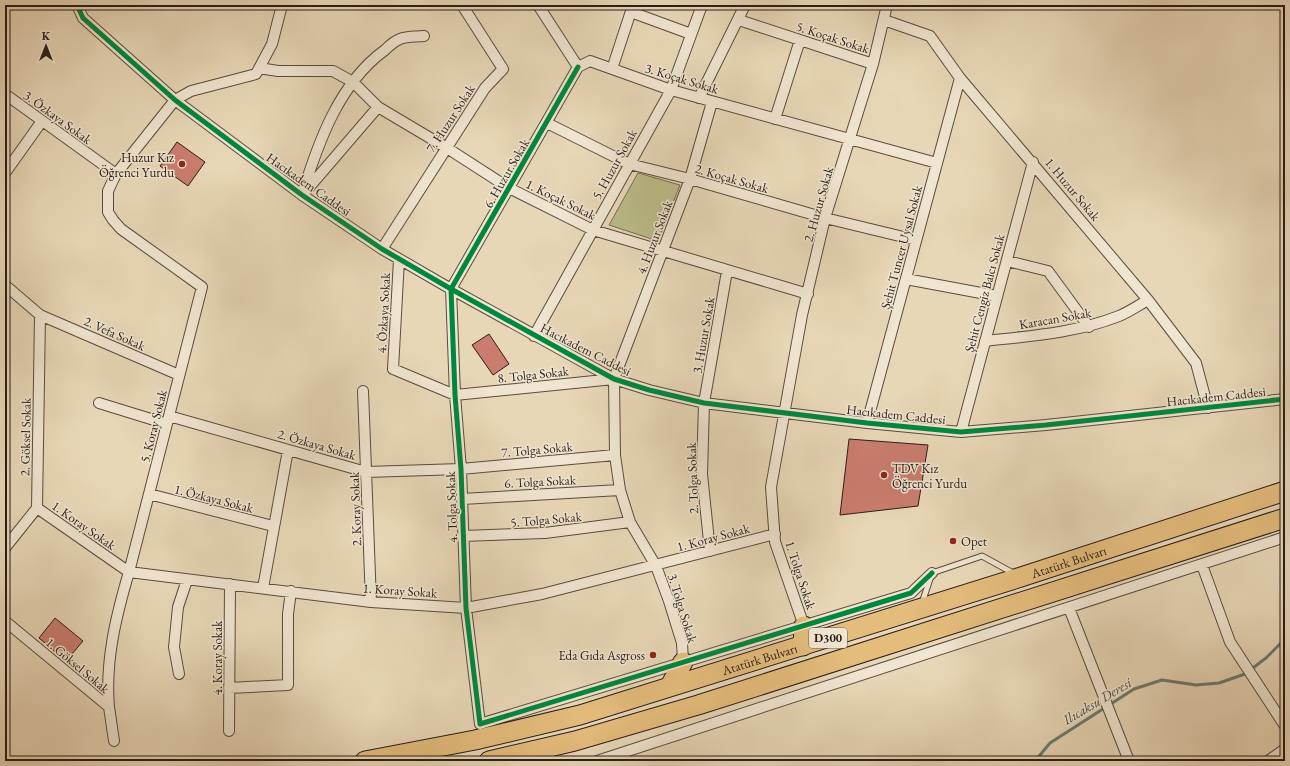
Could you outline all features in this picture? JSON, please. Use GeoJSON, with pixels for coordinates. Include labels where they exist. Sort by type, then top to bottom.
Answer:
{"type":"FeatureCollection","features":[{"type":"Feature","properties":{"kind":"highway","name":"Atatürk Bulvarı"},"geometry":{"type":"LineString","coordinates":[[364,761],[478,732],[580,715],[1021,577],[1285,491]]}},
{"type":"Feature","properties":{"kind":"highway","name":"Atatürk Bulvarı"},"geometry":{"type":"LineString","coordinates":[[489,761],[575,742],[698,705],[1285,518]]}},
{"type":"Feature","properties":{"kind":"highway"},"geometry":{"type":"LineString","coordinates":[[803,646],[804,626]]}},
{"type":"Feature","properties":{"kind":"highway"},"geometry":{"type":"LineString","coordinates":[[670,686],[683,662]]}},
{"type":"Feature","properties":{"kind":"street","name":"Hacıkadem Caddesi"},"geometry":{"type":"LineString","coordinates":[[76,5],[83,18],[175,100],[302,195],[382,249],[534,336],[614,379],[649,390],[704,403],[867,423],[961,432],[1285,399]]}},
{"type":"Feature","properties":{"kind":"street"},"geometry":{"type":"LineString","coordinates":[[116,174],[175,100],[191,91],[256,74],[272,44],[282,5]]}},
{"type":"Feature","properties":{"kind":"street","name":"7. Huzur Sokak"},"geometry":{"type":"LineString","coordinates":[[382,249],[485,88],[503,69],[462,5]]}},
{"type":"Feature","properties":{"kind":"street"},"geometry":{"type":"LineString","coordinates":[[538,5],[578,67]]}},
{"type":"Feature","properties":{"kind":"street","name":"5. Huzur Sokak"},"geometry":{"type":"LineString","coordinates":[[534,336],[671,90],[702,5]]}},
{"type":"Feature","properties":{"kind":"street"},"geometry":{"type":"LineString","coordinates":[[698,98],[746,5]]}},
{"type":"Feature","properties":{"kind":"street","name":"2. Huzur Sokak"},"geometry":{"type":"LineString","coordinates":[[785,413],[802,315],[826,218],[873,64],[887,5]]}},
{"type":"Feature","properties":{"kind":"street"},"geometry":{"type":"LineString","coordinates":[[612,69],[632,9],[691,34]]}},
{"type":"Feature","properties":{"kind":"street","name":"5. Koçak Sokak"},"geometry":{"type":"LineString","coordinates":[[739,20],[873,64]]}},
{"type":"Feature","properties":{"kind":"street","name":"1. Huzur Sokak"},"geometry":{"type":"LineString","coordinates":[[884,20],[930,36],[960,78],[1033,162],[1148,300],[1196,363],[1208,408]]}},
{"type":"Feature","properties":{"kind":"street"},"geometry":{"type":"LineString","coordinates":[[302,195],[314,157],[330,120],[353,82],[376,56],[399,39],[424,36]]}},
{"type":"Feature","properties":{"kind":"street"},"geometry":{"type":"LineString","coordinates":[[775,119],[800,40]]}},
{"type":"Feature","properties":{"kind":"street","name":"3. Koçak Sokak"},"geometry":{"type":"LineString","coordinates":[[578,67],[590,61],[698,98],[937,163]]}},
{"type":"Feature","properties":{"kind":"street","name":"6. Huzur Sokak"},"geometry":{"type":"LineString","coordinates":[[451,289],[578,67]]}},
{"type":"Feature","properties":{"kind":"street","name":"1. Koçak Sokak"},"geometry":{"type":"LineString","coordinates":[[259,68],[278,71],[333,71],[353,82],[378,107],[447,148],[509,188],[593,230],[662,252],[808,294]]}},
{"type":"Feature","properties":{"kind":"street","name":"Şehit Tuncer Uysal Sokak"},"geometry":{"type":"LineString","coordinates":[[867,423],[960,78]]}},
{"type":"Feature","properties":{"kind":"street","name":"3. Özkaya Sokak"},"geometry":{"type":"LineString","coordinates":[[5,94],[116,174]]}},
{"type":"Feature","properties":{"kind":"street","name":"4. Huzur Sokak"},"geometry":{"type":"LineString","coordinates":[[614,379],[690,180],[712,102]]}},
{"type":"Feature","properties":{"kind":"street"},"geometry":{"type":"LineString","coordinates":[[302,195],[378,107]]}},
{"type":"Feature","properties":{"kind":"street"},"geometry":{"type":"LineString","coordinates":[[5,173],[42,121]]}},
{"type":"Feature","properties":{"kind":"street","name":"2. Koçak Sokak"},"geometry":{"type":"LineString","coordinates":[[547,123],[629,164],[826,218],[916,240]]}},
{"type":"Feature","properties":{"kind":"street","name":"Şehit Cengiz Balcı Sokak"},"geometry":{"type":"LineString","coordinates":[[961,432],[1033,162]]}},
{"type":"Feature","properties":{"kind":"street","name":"5. Koray Sokak"},"geometry":{"type":"LineString","coordinates":[[109,707],[107,683],[116,617],[129,572],[202,287],[121,229],[113,220],[108,212],[108,191],[116,174]]}},
{"type":"Feature","properties":{"kind":"street","name":"4. Özkaya Sokak"},"geometry":{"type":"LineString","coordinates":[[399,259],[393,369],[454,395]]}},
{"type":"Feature","properties":{"kind":"street"},"geometry":{"type":"LineString","coordinates":[[1007,261],[1048,271],[1089,326]]}},
{"type":"Feature","properties":{"kind":"street","name":"3. Huzur Sokak"},"geometry":{"type":"LineString","coordinates":[[704,403],[727,271]]}},
{"type":"Feature","properties":{"kind":"street"},"geometry":{"type":"LineString","coordinates":[[906,279],[997,296]]}},
{"type":"Feature","properties":{"kind":"street","name":"2. Vefa Sokak"},"geometry":{"type":"LineString","coordinates":[[5,285],[40,314],[179,375]]}},
{"type":"Feature","properties":{"kind":"street","name":"4. Tolga Sokak"},"geometry":{"type":"LineString","coordinates":[[451,289],[454,395],[462,469],[466,608],[478,732]]}},
{"type":"Feature","properties":{"kind":"street","name":"Karacan Sokak"},"geometry":{"type":"LineString","coordinates":[[985,341],[1045,335],[1089,326],[1120,316],[1148,300]]}},
{"type":"Feature","properties":{"kind":"street","name":"2. Göksel Sokak"},"geometry":{"type":"LineString","coordinates":[[37,508],[40,314]]}},
{"type":"Feature","properties":{"kind":"street","name":"8. Tolga Sokak"},"geometry":{"type":"LineString","coordinates":[[454,395],[614,379]]}},
{"type":"Feature","properties":{"kind":"street","name":"3. Tolga Sokak"},"geometry":{"type":"LineString","coordinates":[[614,379],[615,455],[620,490],[630,522],[656,566],[682,643],[683,662]]}},
{"type":"Feature","properties":{"kind":"street","name":"2. Koray Sokak"},"geometry":{"type":"LineString","coordinates":[[363,391],[371,602]]}},
{"type":"Feature","properties":{"kind":"street","name":"2. Özkaya Sokak"},"geometry":{"type":"LineString","coordinates":[[99,403],[288,450],[366,472],[462,469]]}},
{"type":"Feature","properties":{"kind":"street","name":"2. Tolga Sokak"},"geometry":{"type":"LineString","coordinates":[[704,403],[702,474],[710,551]]}},
{"type":"Feature","properties":{"kind":"street","name":"1. Tolga Sokak"},"geometry":{"type":"LineString","coordinates":[[785,413],[770,487],[774,534],[775,542],[804,626]]}},
{"type":"Feature","properties":{"kind":"street"},"geometry":{"type":"LineString","coordinates":[[263,588],[273,526],[288,450]]}},
{"type":"Feature","properties":{"kind":"street","name":"7. Tolga Sokak"},"geometry":{"type":"LineString","coordinates":[[462,469],[615,455]]}},
{"type":"Feature","properties":{"kind":"street","name":"6. Tolga Sokak"},"geometry":{"type":"LineString","coordinates":[[462,499],[620,490]]}},
{"type":"Feature","properties":{"kind":"street","name":"1. Özkaya Sokak"},"geometry":{"type":"LineString","coordinates":[[149,494],[273,526]]}},
{"type":"Feature","properties":{"kind":"street"},"geometry":{"type":"LineString","coordinates":[[5,548],[37,508]]}},
{"type":"Feature","properties":{"kind":"street","name":"1. Koray Sokak"},"geometry":{"type":"LineString","coordinates":[[37,508],[129,572],[371,602],[466,608],[542,594],[656,566],[774,534]]}},
{"type":"Feature","properties":{"kind":"street","name":"5. Tolga Sokak"},"geometry":{"type":"LineString","coordinates":[[463,536],[545,533],[630,522]]}},
{"type":"Feature","properties":{"kind":"street"},"geometry":{"type":"LineString","coordinates":[[597,761],[1285,537]]}},
{"type":"Feature","properties":{"kind":"street"},"geometry":{"type":"LineString","coordinates":[[1202,565],[1230,642],[1285,726]]}},
{"type":"Feature","properties":{"kind":"street"},"geometry":{"type":"LineString","coordinates":[[478,732],[683,662],[911,593],[932,573]]}},
{"type":"Feature","properties":{"kind":"street"},"geometry":{"type":"LineString","coordinates":[[179,674],[174,647],[178,607],[187,580]]}},
{"type":"Feature","properties":{"kind":"street","name":"4. Koray Sokak"},"geometry":{"type":"LineString","coordinates":[[229,731],[230,584]]}},
{"type":"Feature","properties":{"kind":"street"},"geometry":{"type":"LineString","coordinates":[[229,688],[288,685],[288,614],[291,591]]}},
{"type":"Feature","properties":{"kind":"street"},"geometry":{"type":"LineString","coordinates":[[1069,608],[1129,761]]}},
{"type":"Feature","properties":{"kind":"street","name":"1. Göksel Sokak"},"geometry":{"type":"LineString","coordinates":[[5,621],[109,707],[114,741]]}},
{"type":"Feature","properties":{"kind":"street"},"geometry":{"type":"LineString","coordinates":[[1268,761],[1285,749]]}},
{"type":"Feature","properties":{"kind":"lane"},"geometry":{"type":"LineString","coordinates":[[920,608],[932,573],[982,556],[1021,577]]}},
{"type":"Feature","properties":{"kind":"green space"},"geometry":{"type":"Polygon","coordinates":[[[638,173],[680,185],[658,241],[609,225],[638,173]]]}},
{"type":"Feature","properties":{"kind":"building","name":"Huzur Kız Öğrenci Yurdu"},"geometry":{"type":"Polygon","coordinates":[[[177,142],[205,162],[188,186],[160,166],[177,142]]]}},
{"type":"Feature","properties":{"kind":"building"},"geometry":{"type":"Polygon","coordinates":[[[489,334],[509,364],[493,375],[472,345],[489,334]]]}},
{"type":"Feature","properties":{"kind":"building","name":"TDV Kız Öğrenci Yurdu"},"geometry":{"type":"Polygon","coordinates":[[[849,439],[928,445],[918,506],[840,515],[849,439]]]}},
{"type":"Feature","properties":{"kind":"building"},"geometry":{"type":"Polygon","coordinates":[[[55,618],[83,641],[66,661],[39,638],[55,618]]]}},
{"type":"Feature","properties":{"kind":"waterway","name":"Ilıcaksu Deresi"},"geometry":{"type":"LineString","coordinates":[[1035,761],[1050,743],[1134,689],[1162,680],[1196,685],[1219,683],[1245,674],[1266,658],[1285,639]]}},
{"type":"Feature","properties":{"kind":"cycle path"},"geometry":{"type":"LineString","coordinates":[[77,5],[83,18],[175,100],[302,195],[382,249],[614,379],[649,390],[704,403],[867,423],[961,432],[1046,425],[1285,399]]}},
{"type":"Feature","properties":{"kind":"cycle path"},"geometry":{"type":"LineString","coordinates":[[578,67],[451,289],[455,395],[461,469],[466,608],[480,724],[911,593],[932,573]]}},
{"type":"Feature","properties":{"kind":"place","name":"Huzur Kız Öğrenci Yurdu"},"geometry":{"type":"Point","coordinates":[182,164]}},
{"type":"Feature","properties":{"kind":"place","name":"TDV Kız Öğrenci Yurdu"},"geometry":{"type":"Point","coordinates":[884,475]}},
{"type":"Feature","properties":{"kind":"place","name":"Opet"},"geometry":{"type":"Point","coordinates":[953,541]}},
{"type":"Feature","properties":{"kind":"place","name":"Eda Gıda Asgross"},"geometry":{"type":"Point","coordinates":[653,655]}}]}
